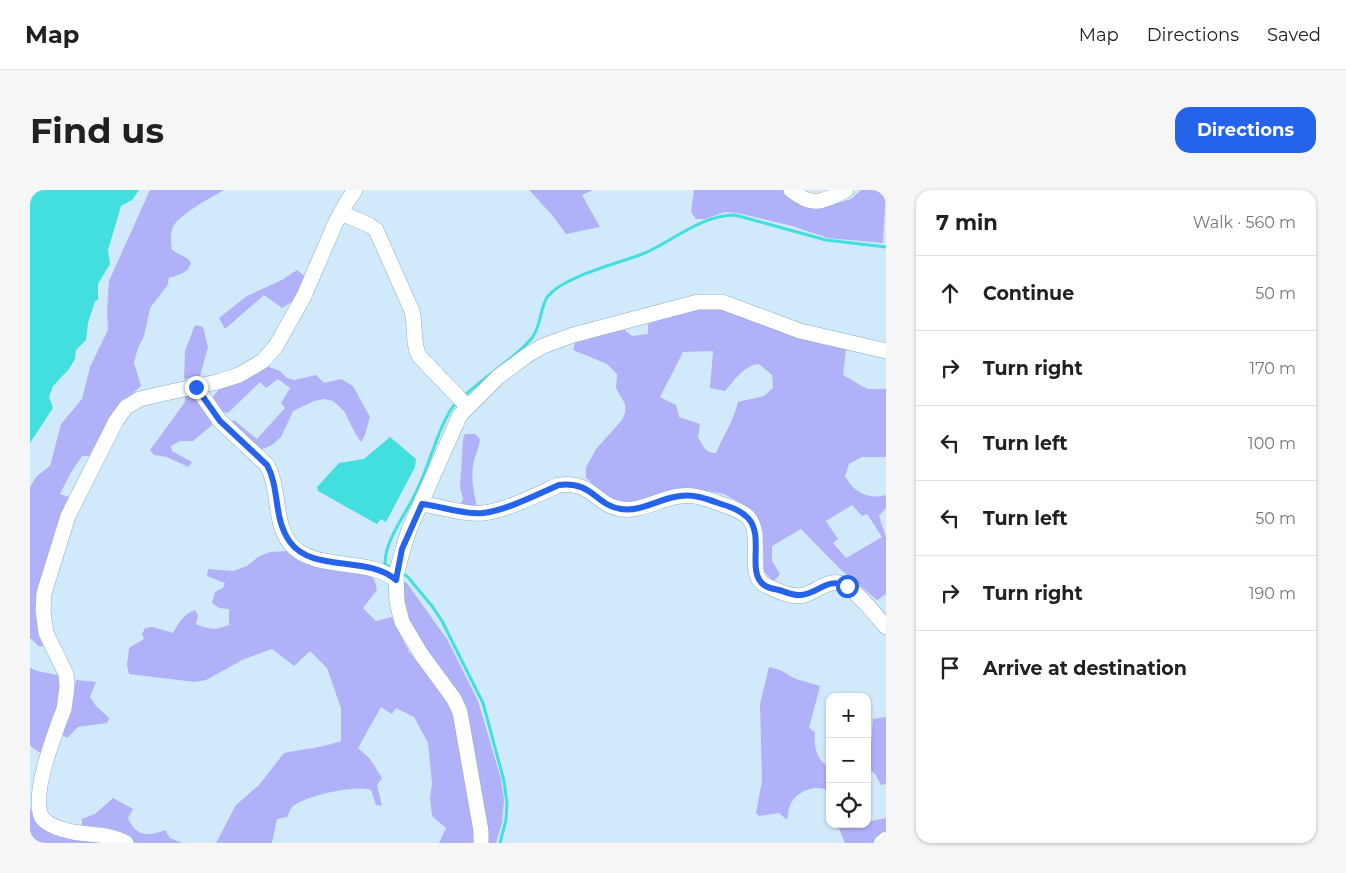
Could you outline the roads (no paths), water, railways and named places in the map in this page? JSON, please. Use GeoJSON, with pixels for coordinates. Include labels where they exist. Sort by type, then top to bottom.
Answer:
{"type":"FeatureCollection","features":[{"type":"Feature","properties":{"kind":"street"},"geometry":{"type":"LineString","coordinates":[[126,843],[112,838],[71,832],[54,826],[41,817],[35,800],[41,769],[64,709],[67,687],[66,674],[46,633],[43,611],[44,593],[68,516],[121,413],[126,407],[140,400],[161,394],[239,375],[263,361],[272,351],[304,296],[341,213],[355,190]]}},
{"type":"Feature","properties":{"kind":"street"},"geometry":{"type":"LineString","coordinates":[[791,190],[800,198],[817,202],[846,190]]}},
{"type":"Feature","properties":{"kind":"street"},"geometry":{"type":"LineString","coordinates":[[341,213],[369,224],[376,230],[412,311],[415,348],[419,356],[462,402]]}},
{"type":"Feature","properties":{"kind":"street"},"geometry":{"type":"LineString","coordinates":[[481,843],[481,832],[460,712],[454,699],[421,654],[402,622],[397,602],[397,573],[409,530],[422,504],[455,424],[462,402],[543,346],[573,335],[698,302],[722,302],[800,331],[886,351]]}},
{"type":"Feature","properties":{"kind":"street"},"geometry":{"type":"LineString","coordinates":[[196,387],[220,421],[267,465],[272,474],[277,510],[284,530],[290,542],[297,549],[313,558],[397,573]]}},
{"type":"Feature","properties":{"kind":"street"},"geometry":{"type":"LineString","coordinates":[[422,504],[468,513],[483,513],[498,510],[559,485],[569,484],[587,489],[611,506],[620,509],[638,509],[681,496],[700,497],[733,508],[748,518],[754,526],[756,534],[756,572],[758,579],[766,586],[796,595],[803,595],[838,582],[847,586],[859,597],[886,627]]}},
{"type":"Feature","properties":{"kind":"street"},"geometry":{"type":"LineString","coordinates":[[881,843],[886,839]]}},
{"type":"Feature","properties":{"kind":"waterway"},"geometry":{"type":"LineString","coordinates":[[463,397],[517,353],[532,338],[538,327],[545,300],[556,289],[579,276],[645,253],[711,219],[735,215],[826,240],[886,247]]}},
{"type":"Feature","properties":{"kind":"waterway"},"geometry":{"type":"LineString","coordinates":[[393,569],[385,564],[388,546],[421,481],[445,420],[456,403]]}},
{"type":"Feature","properties":{"kind":"waterway"},"geometry":{"type":"LineString","coordinates":[[401,573],[407,576],[442,621],[483,703],[504,781],[507,803],[506,820],[500,843]]}}]}
